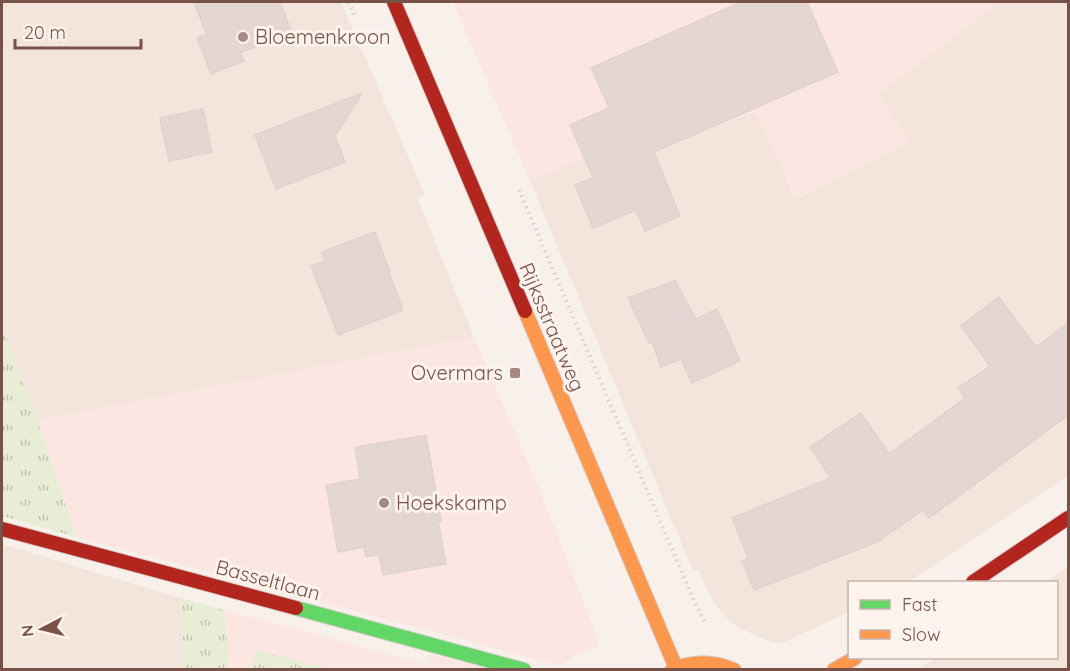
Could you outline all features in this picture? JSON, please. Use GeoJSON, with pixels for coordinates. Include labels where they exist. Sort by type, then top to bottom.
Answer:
{"type":"FeatureCollection","features":[{"type":"Feature","properties":{"kind":"main road","name":"Rijksstraatweg"},"geometry":{"type":"LineString","coordinates":[[394,2],[674,669]]}},
{"type":"Feature","properties":{"kind":"main road"},"geometry":{"type":"LineString","coordinates":[[974,581],[1068,518]]}},
{"type":"Feature","properties":{"kind":"main road","name":"Basseltlaan"},"geometry":{"type":"LineString","coordinates":[[2,529],[524,669]]}},
{"type":"Feature","properties":{"kind":"main road"},"geometry":{"type":"LineString","coordinates":[[834,669],[852,659]]}},
{"type":"Feature","properties":{"kind":"main road"},"geometry":{"type":"LineString","coordinates":[[674,669],[703,662],[716,663],[734,669]]}},
{"type":"Feature","properties":{"kind":"path","name":"Rijksstraatweg"},"geometry":{"type":"LineString","coordinates":[[518,187],[695,603],[712,631]]}},
{"type":"Feature","properties":{"kind":"shaded area"},"geometry":{"type":"Polygon","coordinates":[[[2,2],[341,2],[425,195],[417,198],[474,337],[37,420],[2,325],[2,2]]]}},
{"type":"Feature","properties":{"kind":"shaded area"},"geometry":{"type":"Polygon","coordinates":[[[453,2],[999,2],[879,94],[909,143],[795,199],[756,112],[720,125],[709,101],[530,181],[453,2]]]}},
{"type":"Feature","properties":{"kind":"shaded area"},"geometry":{"type":"Polygon","coordinates":[[[999,2],[1068,2],[1068,476],[910,581],[848,581],[848,612],[787,641],[773,643],[737,627],[728,619],[714,603],[698,570],[693,571],[530,181],[710,101],[756,112],[796,199],[909,143],[879,94],[999,2]]]}},
{"type":"Feature","properties":{"kind":"shaded area"},"geometry":{"type":"Polygon","coordinates":[[[474,337],[540,491],[598,639],[596,647],[572,657],[562,666],[76,537],[37,420],[474,337]]]}},
{"type":"Feature","properties":{"kind":"shaded area"},"geometry":{"type":"Polygon","coordinates":[[[2,544],[180,598],[185,669],[2,669],[2,544]]]}},
{"type":"Feature","properties":{"kind":"shaded area"},"geometry":{"type":"Polygon","coordinates":[[[1068,567],[1068,669],[919,669],[934,659],[1058,659],[1058,581],[1047,581],[1068,567]]]}},
{"type":"Feature","properties":{"kind":"shaded area"},"geometry":{"type":"Polygon","coordinates":[[[180,598],[426,664],[430,654],[488,669],[185,669],[180,598]]]}},
{"type":"Feature","properties":{"kind":"green space"},"geometry":{"type":"Polygon","coordinates":[[[2,325],[37,420],[76,537],[2,516],[2,325]]]}},
{"type":"Feature","properties":{"kind":"green space"},"geometry":{"type":"Polygon","coordinates":[[[180,598],[224,610],[229,661],[226,669],[185,669],[180,598]]]}},
{"type":"Feature","properties":{"kind":"green space"},"geometry":{"type":"Polygon","coordinates":[[[256,650],[329,669],[251,668],[256,650]]]}},
{"type":"Feature","properties":{"kind":"building","name":"Bloemenkroon"},"geometry":{"type":"Polygon","coordinates":[[[194,2],[280,2],[292,33],[240,53],[244,61],[211,74],[197,38],[207,35],[194,2]]]}},
{"type":"Feature","properties":{"kind":"building"},"geometry":{"type":"Polygon","coordinates":[[[741,2],[807,2],[838,72],[654,152],[680,216],[645,231],[636,210],[593,228],[575,185],[593,178],[570,125],[609,108],[591,68],[741,2]]]}},
{"type":"Feature","properties":{"kind":"building"},"geometry":{"type":"Polygon","coordinates":[[[362,93],[335,136],[345,162],[276,189],[255,135],[362,93]]]}},
{"type":"Feature","properties":{"kind":"building"},"geometry":{"type":"Polygon","coordinates":[[[203,109],[212,152],[169,161],[160,118],[203,109]]]}},
{"type":"Feature","properties":{"kind":"building"},"geometry":{"type":"Polygon","coordinates":[[[375,232],[403,310],[338,335],[311,266],[326,261],[322,252],[375,232]]]}},
{"type":"Feature","properties":{"kind":"building"},"geometry":{"type":"Polygon","coordinates":[[[675,281],[696,319],[717,309],[740,361],[692,383],[681,359],[661,367],[652,342],[649,343],[628,298],[675,281]]]}},
{"type":"Feature","properties":{"kind":"building"},"geometry":{"type":"Polygon","coordinates":[[[999,297],[1036,347],[1068,323],[1068,415],[929,518],[923,510],[877,542],[754,590],[742,561],[748,558],[732,518],[831,478],[810,447],[861,413],[889,454],[965,398],[958,388],[990,366],[961,326],[999,297]]]}},
{"type":"Feature","properties":{"kind":"building","name":"Hoekskamp"},"geometry":{"type":"Polygon","coordinates":[[[426,435],[446,564],[383,575],[379,555],[366,557],[364,547],[338,552],[326,485],[360,479],[355,447],[426,435]]]}},
{"type":"Feature","properties":{"kind":"traffic: fast"},"geometry":{"type":"LineString","coordinates":[[296,608],[524,670]]}},
{"type":"Feature","properties":{"kind":"traffic: slow"},"geometry":{"type":"LineString","coordinates":[[525,311],[676,668]]}},
{"type":"Feature","properties":{"kind":"traffic: slow"},"geometry":{"type":"LineString","coordinates":[[834,670],[853,659]]}},
{"type":"Feature","properties":{"kind":"traffic: slow"},"geometry":{"type":"LineString","coordinates":[[672,670],[703,663],[734,670]]}},
{"type":"Feature","properties":{"kind":"traffic: jam"},"geometry":{"type":"LineString","coordinates":[[394,2],[525,311]]}},
{"type":"Feature","properties":{"kind":"traffic: jam"},"geometry":{"type":"LineString","coordinates":[[974,581],[1068,518]]}},
{"type":"Feature","properties":{"kind":"traffic: jam"},"geometry":{"type":"LineString","coordinates":[[2,529],[296,608]]}},
{"type":"Feature","properties":{"kind":"place","name":"Bloemenkroon"},"geometry":{"type":"Point","coordinates":[243,37]}},
{"type":"Feature","properties":{"kind":"place","name":"Overmars"},"geometry":{"type":"Point","coordinates":[515,373]}},
{"type":"Feature","properties":{"kind":"place","name":"Hoekskamp"},"geometry":{"type":"Point","coordinates":[384,503]}}]}
